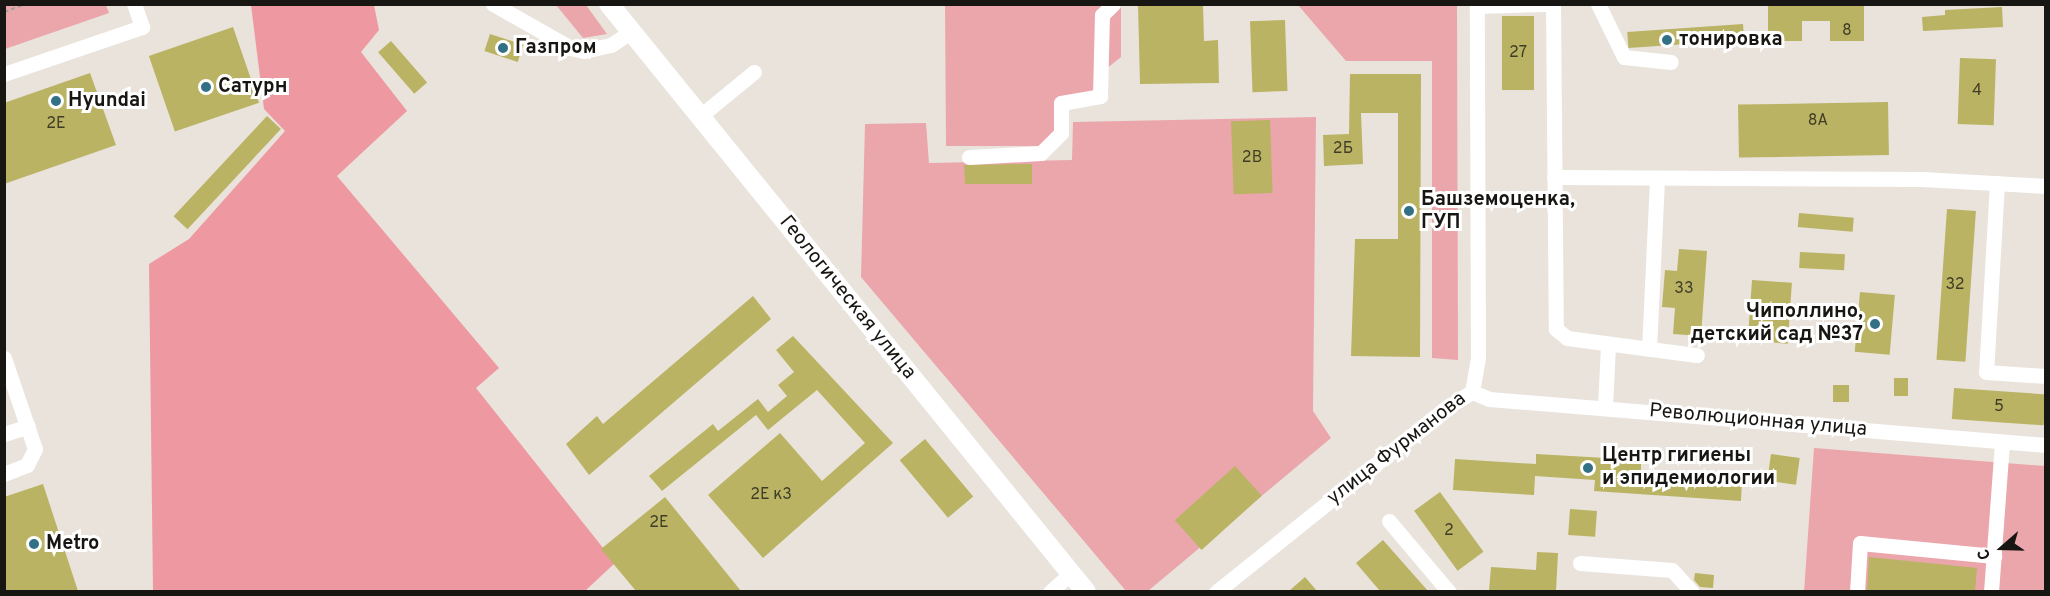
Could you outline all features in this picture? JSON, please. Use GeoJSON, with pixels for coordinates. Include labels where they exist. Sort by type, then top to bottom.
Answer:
{"type":"FeatureCollection","features":[{"type":"Feature","properties":{"kind":"main road","name":"Геологическая улица"},"geometry":{"type":"LineString","coordinates":[[609,4],[1086,591]]}},
{"type":"Feature","properties":{"kind":"street"},"geometry":{"type":"LineString","coordinates":[[4,74],[142,27],[134,4]]}},
{"type":"Feature","properties":{"kind":"street"},"geometry":{"type":"LineString","coordinates":[[493,4],[571,48],[584,51],[611,45],[630,32]]}},
{"type":"Feature","properties":{"kind":"street"},"geometry":{"type":"LineString","coordinates":[[969,157],[1041,153],[1061,133],[1061,102],[1100,96],[1102,15],[1113,4]]}},
{"type":"Feature","properties":{"kind":"street"},"geometry":{"type":"LineString","coordinates":[[1477,5],[1545,4]]}},
{"type":"Feature","properties":{"kind":"street"},"geometry":{"type":"LineString","coordinates":[[1553,4],[1556,329],[1567,338],[1697,355]]}},
{"type":"Feature","properties":{"kind":"street"},"geometry":{"type":"LineString","coordinates":[[1598,4],[1624,57],[1671,62]]}},
{"type":"Feature","properties":{"kind":"street","name":"улица Фурманова"},"geometry":{"type":"LineString","coordinates":[[1216,591],[1443,410],[1472,392],[1478,358],[1477,5]]}},
{"type":"Feature","properties":{"kind":"street"},"geometry":{"type":"LineString","coordinates":[[699,117],[754,72]]}},
{"type":"Feature","properties":{"kind":"street"},"geometry":{"type":"LineString","coordinates":[[1554,177],[1922,179],[2046,186]]}},
{"type":"Feature","properties":{"kind":"street"},"geometry":{"type":"LineString","coordinates":[[1649,349],[1657,178]]}},
{"type":"Feature","properties":{"kind":"street"},"geometry":{"type":"LineString","coordinates":[[1997,183],[1986,372],[2046,376]]}},
{"type":"Feature","properties":{"kind":"street"},"geometry":{"type":"LineString","coordinates":[[1605,408],[1608,344]]}},
{"type":"Feature","properties":{"kind":"street"},"geometry":{"type":"LineString","coordinates":[[4,357],[10,392],[28,426],[35,449],[33,458],[20,469],[4,474]]}},
{"type":"Feature","properties":{"kind":"street","name":"Революционная улица"},"geometry":{"type":"LineString","coordinates":[[1472,392],[1489,399],[2046,445]]}},
{"type":"Feature","properties":{"kind":"street"},"geometry":{"type":"LineString","coordinates":[[4,434],[28,426]]}},
{"type":"Feature","properties":{"kind":"street"},"geometry":{"type":"LineString","coordinates":[[1991,591],[2002,441]]}},
{"type":"Feature","properties":{"kind":"street"},"geometry":{"type":"LineString","coordinates":[[1389,521],[1449,591]]}},
{"type":"Feature","properties":{"kind":"street"},"geometry":{"type":"LineString","coordinates":[[1857,591],[1860,543],[1994,556]]}},
{"type":"Feature","properties":{"kind":"street"},"geometry":{"type":"LineString","coordinates":[[1580,563],[1672,570],[1692,591]]}},
{"type":"Feature","properties":{"kind":"street"},"geometry":{"type":"LineString","coordinates":[[1050,591],[1071,573]]}},
{"type":"Feature","properties":{"kind":"path"},"geometry":{"type":"LineString","coordinates":[[4,12],[26,4]]}},
{"type":"Feature","properties":{"kind":"shaded area"},"geometry":{"type":"Polygon","coordinates":[[[1115,4],[1121,6],[1121,57],[1096,77],[1096,104],[1062,108],[1056,146],[946,146],[945,5],[1115,4]]]}},
{"type":"Feature","properties":{"kind":"shaded area"},"geometry":{"type":"Polygon","coordinates":[[[4,5],[106,5],[109,13],[5,49],[4,5]]]}},
{"type":"Feature","properties":{"kind":"shaded area"},"geometry":{"type":"Polygon","coordinates":[[[251,5],[374,5],[379,30],[361,52],[407,111],[337,176],[499,368],[476,388],[615,563],[585,591],[153,591],[149,264],[189,239],[285,131],[264,109],[251,5]]]}},
{"type":"Feature","properties":{"kind":"shaded area"},"geometry":{"type":"Polygon","coordinates":[[[556,5],[586,5],[607,34],[583,38],[556,5]]]}},
{"type":"Feature","properties":{"kind":"shaded area"},"geometry":{"type":"Polygon","coordinates":[[[1298,5],[1457,5],[1458,360],[1432,358],[1432,61],[1346,61],[1298,5]]]}},
{"type":"Feature","properties":{"kind":"shaded area"},"geometry":{"type":"Polygon","coordinates":[[[1316,117],[1313,411],[1331,438],[1148,591],[1126,591],[861,277],[865,124],[926,123],[929,163],[1072,160],[1073,122],[1316,117]]]}},
{"type":"Feature","properties":{"kind":"shaded area"},"geometry":{"type":"Polygon","coordinates":[[[1814,448],[2045,466],[2045,591],[1804,592],[1814,448]]]}},
{"type":"Feature","properties":{"kind":"building"},"geometry":{"type":"Polygon","coordinates":[[[1138,4],[1203,4],[1204,41],[1218,40],[1219,83],[1140,84],[1138,4]]]}},
{"type":"Feature","properties":{"kind":"building"},"geometry":{"type":"Polygon","coordinates":[[[1768,4],[1864,4],[1864,41],[1830,41],[1830,21],[1802,21],[1802,41],[1768,41],[1768,4]]]}},
{"type":"Feature","properties":{"kind":"building"},"geometry":{"type":"Polygon","coordinates":[[[2002,7],[2003,27],[1923,31],[1922,17],[1945,15],[1945,10],[2002,7]]]}},
{"type":"Feature","properties":{"kind":"building"},"geometry":{"type":"Polygon","coordinates":[[[1502,16],[1534,16],[1534,90],[1502,90],[1502,16]]]}},
{"type":"Feature","properties":{"kind":"building"},"geometry":{"type":"Polygon","coordinates":[[[1285,20],[1287,91],[1252,92],[1250,21],[1285,20]]]}},
{"type":"Feature","properties":{"kind":"building"},"geometry":{"type":"Polygon","coordinates":[[[1743,24],[1744,40],[1628,48],[1627,32],[1743,24]]]}},
{"type":"Feature","properties":{"kind":"building","name":"Сатурн"},"geometry":{"type":"Polygon","coordinates":[[[233,27],[259,103],[175,132],[149,56],[233,27]]]}},
{"type":"Feature","properties":{"kind":"building"},"geometry":{"type":"Polygon","coordinates":[[[490,34],[523,45],[518,62],[484,51],[490,34]]]}},
{"type":"Feature","properties":{"kind":"building"},"geometry":{"type":"Polygon","coordinates":[[[391,41],[427,83],[414,94],[378,52],[391,41]]]}},
{"type":"Feature","properties":{"kind":"building"},"geometry":{"type":"Polygon","coordinates":[[[1960,58],[1996,59],[1994,125],[1958,124],[1960,58]]]}},
{"type":"Feature","properties":{"kind":"building"},"geometry":{"type":"Polygon","coordinates":[[[90,73],[116,145],[4,184],[4,103],[90,73]]]}},
{"type":"Feature","properties":{"kind":"building","name":"Башземоценка, ГУП"},"geometry":{"type":"Polygon","coordinates":[[[1350,74],[1421,74],[1420,357],[1351,356],[1355,239],[1398,239],[1398,113],[1361,113],[1363,164],[1324,166],[1323,135],[1349,134],[1350,74]]]}},
{"type":"Feature","properties":{"kind":"building"},"geometry":{"type":"Polygon","coordinates":[[[1888,102],[1889,155],[1739,158],[1738,105],[1888,102]]]}},
{"type":"Feature","properties":{"kind":"building"},"geometry":{"type":"Polygon","coordinates":[[[267,116],[281,129],[187,229],[174,216],[267,116]]]}},
{"type":"Feature","properties":{"kind":"building"},"geometry":{"type":"Polygon","coordinates":[[[1270,120],[1273,193],[1234,194],[1231,121],[1270,120]]]}},
{"type":"Feature","properties":{"kind":"building"},"geometry":{"type":"Polygon","coordinates":[[[1032,164],[1032,184],[965,184],[964,165],[1032,164]]]}},
{"type":"Feature","properties":{"kind":"building"},"geometry":{"type":"Polygon","coordinates":[[[1947,209],[1976,211],[1965,362],[1936,360],[1947,209]]]}},
{"type":"Feature","properties":{"kind":"building"},"geometry":{"type":"Polygon","coordinates":[[[1799,213],[1854,218],[1853,232],[1798,227],[1799,213]]]}},
{"type":"Feature","properties":{"kind":"building"},"geometry":{"type":"Polygon","coordinates":[[[1679,249],[1707,251],[1701,336],[1673,334],[1675,308],[1662,307],[1665,270],[1677,271],[1679,249]]]}},
{"type":"Feature","properties":{"kind":"building"},"geometry":{"type":"Polygon","coordinates":[[[1800,252],[1845,254],[1844,270],[1799,268],[1800,252]]]}},
{"type":"Feature","properties":{"kind":"building"},"geometry":{"type":"Polygon","coordinates":[[[1752,280],[1792,283],[1788,344],[1748,341],[1752,280]]]}},
{"type":"Feature","properties":{"kind":"building","name":"Чиполлино, детский сад №37"},"geometry":{"type":"Polygon","coordinates":[[[1860,292],[1895,295],[1890,355],[1855,352],[1860,292]]]}},
{"type":"Feature","properties":{"kind":"building"},"geometry":{"type":"Polygon","coordinates":[[[753,296],[771,319],[589,475],[566,444],[597,416],[603,424],[753,296]]]}},
{"type":"Feature","properties":{"kind":"building"},"geometry":{"type":"Polygon","coordinates":[[[793,336],[893,443],[763,558],[708,495],[780,433],[822,481],[865,443],[817,390],[768,430],[756,415],[662,491],[649,476],[713,424],[718,431],[758,399],[768,412],[787,396],[778,385],[794,372],[776,350],[793,336]]]}},
{"type":"Feature","properties":{"kind":"building"},"geometry":{"type":"Polygon","coordinates":[[[1894,378],[1908,378],[1908,396],[1894,396],[1894,378]]]}},
{"type":"Feature","properties":{"kind":"building"},"geometry":{"type":"Polygon","coordinates":[[[1833,385],[1849,385],[1849,402],[1833,402],[1833,385]]]}},
{"type":"Feature","properties":{"kind":"building"},"geometry":{"type":"Polygon","coordinates":[[[1954,388],[2046,394],[2044,425],[1952,419],[1954,388]]]}},
{"type":"Feature","properties":{"kind":"building"},"geometry":{"type":"Polygon","coordinates":[[[925,439],[973,496],[948,518],[900,460],[925,439]]]}},
{"type":"Feature","properties":{"kind":"building"},"geometry":{"type":"Polygon","coordinates":[[[1536,454],[1641,460],[1641,472],[1742,480],[1741,501],[1594,491],[1595,480],[1535,476],[1534,495],[1453,490],[1455,459],[1536,464],[1536,454]]]}},
{"type":"Feature","properties":{"kind":"building"},"geometry":{"type":"Polygon","coordinates":[[[1771,454],[1800,458],[1796,485],[1767,481],[1771,454]]]}},
{"type":"Feature","properties":{"kind":"building"},"geometry":{"type":"Polygon","coordinates":[[[1235,466],[1262,496],[1202,550],[1175,520],[1235,466]]]}},
{"type":"Feature","properties":{"kind":"building","name":"Metro"},"geometry":{"type":"Polygon","coordinates":[[[43,484],[78,591],[4,591],[4,497],[43,484]]]}},
{"type":"Feature","properties":{"kind":"building"},"geometry":{"type":"Polygon","coordinates":[[[1440,492],[1483,552],[1458,571],[1414,511],[1440,492]]]}},
{"type":"Feature","properties":{"kind":"building"},"geometry":{"type":"Polygon","coordinates":[[[665,497],[741,591],[636,591],[601,549],[665,497]]]}},
{"type":"Feature","properties":{"kind":"building"},"geometry":{"type":"Polygon","coordinates":[[[1570,509],[1597,511],[1595,537],[1568,535],[1570,509]]]}},
{"type":"Feature","properties":{"kind":"building"},"geometry":{"type":"Polygon","coordinates":[[[1383,540],[1428,591],[1380,591],[1356,563],[1383,540]]]}},
{"type":"Feature","properties":{"kind":"building"},"geometry":{"type":"Polygon","coordinates":[[[1537,552],[1558,553],[1556,591],[1489,591],[1491,567],[1536,570],[1537,552]]]}},
{"type":"Feature","properties":{"kind":"building"},"geometry":{"type":"Polygon","coordinates":[[[1869,557],[1977,568],[1975,591],[1867,590],[1869,557]]]}},
{"type":"Feature","properties":{"kind":"building"},"geometry":{"type":"Polygon","coordinates":[[[1695,573],[1714,575],[1713,588],[1700,587],[1694,580],[1695,573]]]}},
{"type":"Feature","properties":{"kind":"building"},"geometry":{"type":"Polygon","coordinates":[[[1305,577],[1317,591],[1289,591],[1305,577]]]}},
{"type":"Feature","properties":{"kind":"place","name":"тонировка"},"geometry":{"type":"Point","coordinates":[1667,40]}},
{"type":"Feature","properties":{"kind":"place","name":"Газпром"},"geometry":{"type":"Point","coordinates":[503,48]}},
{"type":"Feature","properties":{"kind":"place","name":"Сатурн"},"geometry":{"type":"Point","coordinates":[206,87]}},
{"type":"Feature","properties":{"kind":"place","name":"Hyundai"},"geometry":{"type":"Point","coordinates":[56,101]}},
{"type":"Feature","properties":{"kind":"place","name":"Башземоценка, ГУП"},"geometry":{"type":"Point","coordinates":[1409,211]}},
{"type":"Feature","properties":{"kind":"place","name":"Чиполлино, детский сад №37"},"geometry":{"type":"Point","coordinates":[1875,324]}},
{"type":"Feature","properties":{"kind":"place","name":"Центр гигиены и эпидемиологии"},"geometry":{"type":"Point","coordinates":[1588,468]}},
{"type":"Feature","properties":{"kind":"place","name":"Metro"},"geometry":{"type":"Point","coordinates":[34,544]}}]}
